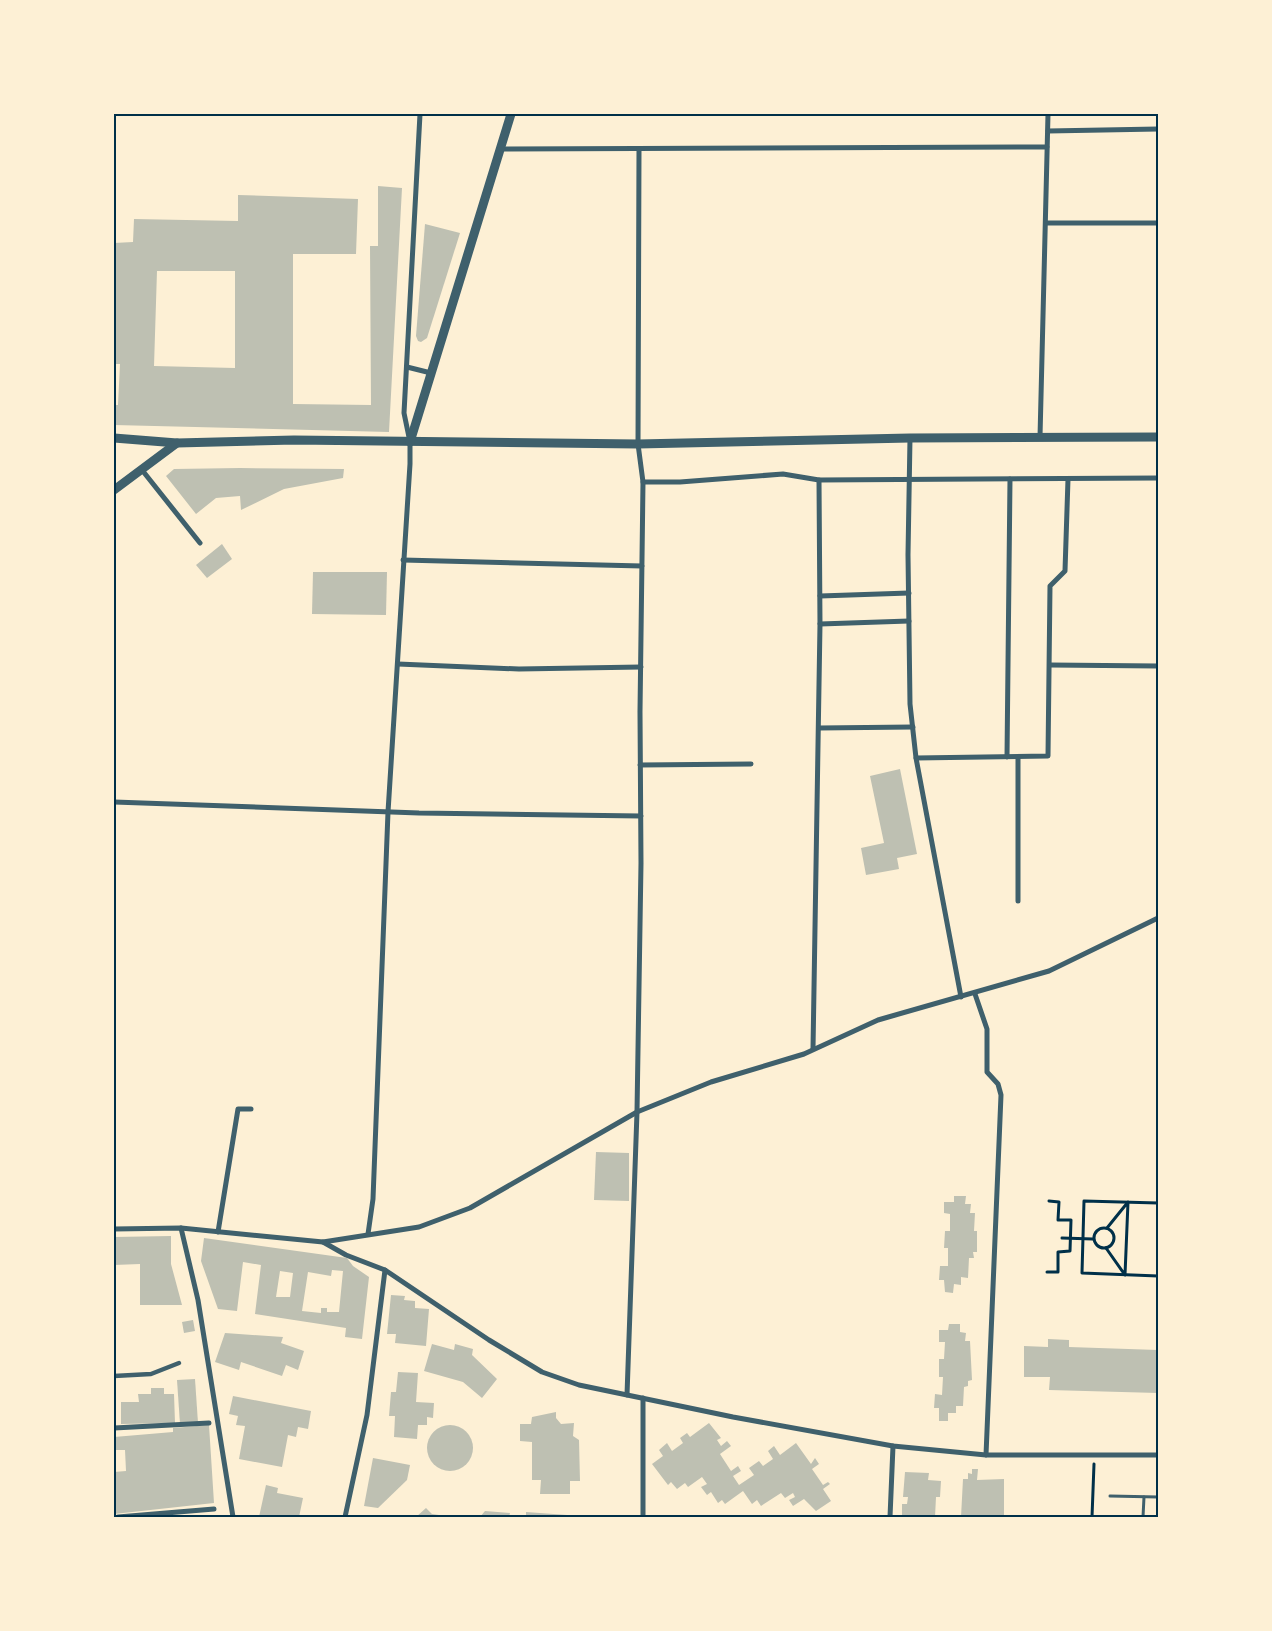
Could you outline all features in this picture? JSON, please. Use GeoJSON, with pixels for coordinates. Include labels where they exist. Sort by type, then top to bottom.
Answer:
{"type":"FeatureCollection","features":[{"type":"Feature","properties":{"kind":"street"},"geometry":{"type":"LineString","coordinates":[[368,1234],[373,1199],[388,812],[410,464],[410,442],[404,413],[420,114]]}},
{"type":"Feature","properties":{"kind":"street"},"geometry":{"type":"LineString","coordinates":[[410,442],[510,114]]}},
{"type":"Feature","properties":{"kind":"street"},"geometry":{"type":"LineString","coordinates":[[1040,437],[1048,114]]}},
{"type":"Feature","properties":{"kind":"street"},"geometry":{"type":"LineString","coordinates":[[1048,131],[1158,130]]}},
{"type":"Feature","properties":{"kind":"street"},"geometry":{"type":"LineString","coordinates":[[500,150],[1047,147]]}},
{"type":"Feature","properties":{"kind":"street"},"geometry":{"type":"LineString","coordinates":[[628,1394],[637,1112],[641,816],[643,482],[638,444],[639,149]]}},
{"type":"Feature","properties":{"kind":"street"},"geometry":{"type":"LineString","coordinates":[[1046,223],[1158,223]]}},
{"type":"Feature","properties":{"kind":"street"},"geometry":{"type":"LineString","coordinates":[[406,367],[431,373]]}},
{"type":"Feature","properties":{"kind":"street"},"geometry":{"type":"LineString","coordinates":[[114,438],[176,442],[294,440],[638,444],[910,438],[1158,437]]}},
{"type":"Feature","properties":{"kind":"street"},"geometry":{"type":"LineString","coordinates":[[910,438],[908,479],[910,704],[916,758],[961,997]]}},
{"type":"Feature","properties":{"kind":"street"},"geometry":{"type":"LineString","coordinates":[[114,490],[176,442]]}},
{"type":"Feature","properties":{"kind":"street"},"geometry":{"type":"LineString","coordinates":[[142,470],[200,544]]}},
{"type":"Feature","properties":{"kind":"street"},"geometry":{"type":"LineString","coordinates":[[643,482],[680,482],[783,474],[818,480],[1158,478]]}},
{"type":"Feature","properties":{"kind":"street"},"geometry":{"type":"LineString","coordinates":[[1007,757],[1010,479]]}},
{"type":"Feature","properties":{"kind":"street"},"geometry":{"type":"LineString","coordinates":[[916,758],[1048,756],[1050,586],[1065,571],[1068,479]]}},
{"type":"Feature","properties":{"kind":"street"},"geometry":{"type":"LineString","coordinates":[[813,1050],[820,624],[818,480]]}},
{"type":"Feature","properties":{"kind":"street"},"geometry":{"type":"LineString","coordinates":[[403,560],[642,566]]}},
{"type":"Feature","properties":{"kind":"street"},"geometry":{"type":"LineString","coordinates":[[820,596],[909,593]]}},
{"type":"Feature","properties":{"kind":"street"},"geometry":{"type":"LineString","coordinates":[[820,624],[910,621]]}},
{"type":"Feature","properties":{"kind":"street"},"geometry":{"type":"LineString","coordinates":[[398,664],[518,668],[641,667]]}},
{"type":"Feature","properties":{"kind":"street"},"geometry":{"type":"LineString","coordinates":[[1050,665],[1158,666]]}},
{"type":"Feature","properties":{"kind":"street"},"geometry":{"type":"LineString","coordinates":[[818,728],[913,727]]}},
{"type":"Feature","properties":{"kind":"street"},"geometry":{"type":"LineString","coordinates":[[1018,756],[1018,901]]}},
{"type":"Feature","properties":{"kind":"street"},"geometry":{"type":"LineString","coordinates":[[640,765],[751,764]]}},
{"type":"Feature","properties":{"kind":"street"},"geometry":{"type":"LineString","coordinates":[[114,802],[388,812],[641,816]]}},
{"type":"Feature","properties":{"kind":"street"},"geometry":{"type":"LineString","coordinates":[[114,1228],[180,1228],[323,1242],[419,1227],[470,1208],[637,1112],[711,1082],[813,1050],[878,1020],[975,994],[1049,971],[1158,918]]}},
{"type":"Feature","properties":{"kind":"street"},"geometry":{"type":"LineString","coordinates":[[975,994],[987,1030],[987,1072],[998,1084],[1001,1095],[986,1455]]}},
{"type":"Feature","properties":{"kind":"street"},"geometry":{"type":"LineString","coordinates":[[218,1232],[238,1109],[251,1109]]}},
{"type":"Feature","properties":{"kind":"street"},"geometry":{"type":"LineString","coordinates":[[180,1228],[198,1300],[233,1517]]}},
{"type":"Feature","properties":{"kind":"street"},"geometry":{"type":"LineString","coordinates":[[323,1242],[346,1255],[385,1270],[489,1340],[542,1372],[579,1385],[733,1417],[893,1446],[986,1455],[1094,1454],[1158,1456]]}},
{"type":"Feature","properties":{"kind":"street"},"geometry":{"type":"LineString","coordinates":[[345,1517],[368,1415],[385,1270]]}},
{"type":"Feature","properties":{"kind":"street"},"geometry":{"type":"LineString","coordinates":[[114,1376],[151,1374],[179,1363]]}},
{"type":"Feature","properties":{"kind":"street"},"geometry":{"type":"LineString","coordinates":[[643,1398],[643,1517]]}},
{"type":"Feature","properties":{"kind":"street"},"geometry":{"type":"LineString","coordinates":[[114,1428],[209,1423]]}},
{"type":"Feature","properties":{"kind":"street"},"geometry":{"type":"LineString","coordinates":[[890,1517],[893,1446]]}},
{"type":"Feature","properties":{"kind":"street"},"geometry":{"type":"LineString","coordinates":[[118,1517],[214,1509]]}},
{"type":"Feature","properties":{"kind":"lane"},"geometry":{"type":"LineString","coordinates":[[1110,1496],[1158,1497]]}},
{"type":"Feature","properties":{"kind":"lane"},"geometry":{"type":"LineString","coordinates":[[1143,1517],[1144,1496]]}},
{"type":"Feature","properties":{"kind":"path"},"geometry":{"type":"LineString","coordinates":[[1158,1203],[1084,1201],[1082,1273],[1158,1276]]}},
{"type":"Feature","properties":{"kind":"path"},"geometry":{"type":"LineString","coordinates":[[1047,1272],[1058,1272],[1058,1252],[1070,1251],[1071,1220],[1058,1220],[1059,1202],[1049,1202]]}},
{"type":"Feature","properties":{"kind":"path"},"geometry":{"type":"LineString","coordinates":[[1094,1239],[1098,1230],[1107,1228],[1128,1202]]}},
{"type":"Feature","properties":{"kind":"path"},"geometry":{"type":"LineString","coordinates":[[1124,1274],[1128,1202]]}},
{"type":"Feature","properties":{"kind":"path"},"geometry":{"type":"LineString","coordinates":[[1094,1239],[1099,1247],[1106,1248],[1111,1245],[1114,1239],[1113,1232],[1107,1228]]}},
{"type":"Feature","properties":{"kind":"path"},"geometry":{"type":"LineString","coordinates":[[1062,1238],[1094,1239]]}},
{"type":"Feature","properties":{"kind":"path"},"geometry":{"type":"LineString","coordinates":[[1106,1248],[1124,1274]]}},
{"type":"Feature","properties":{"kind":"path"},"geometry":{"type":"LineString","coordinates":[[1092,1517],[1094,1454]]}},
{"type":"Feature","properties":{"kind":"building"},"geometry":{"type":"Polygon","coordinates":[[[378,186],[402,188],[389,432],[114,425],[114,405],[118,405],[120,364],[114,364],[114,243],[133,242],[134,219],[238,221],[238,195],[358,199],[356,254],[293,254],[293,404],[371,405],[370,246],[378,246],[378,186]],[[157,271],[154,366],[235,368],[235,271],[157,271]]]}},
{"type":"Feature","properties":{"kind":"building"},"geometry":{"type":"Polygon","coordinates":[[[425,224],[460,233],[427,338],[421,342],[418,341],[416,336],[425,224]]]}},
{"type":"Feature","properties":{"kind":"building"},"geometry":{"type":"Polygon","coordinates":[[[174,469],[344,469],[343,478],[284,489],[241,510],[240,496],[216,498],[196,514],[166,476],[174,469]]]}},
{"type":"Feature","properties":{"kind":"building"},"geometry":{"type":"Polygon","coordinates":[[[222,544],[232,559],[207,578],[196,565],[222,544]]]}},
{"type":"Feature","properties":{"kind":"building"},"geometry":{"type":"Polygon","coordinates":[[[313,572],[387,572],[386,615],[312,614],[313,572]]]}},
{"type":"Feature","properties":{"kind":"building"},"geometry":{"type":"Polygon","coordinates":[[[900,769],[917,854],[897,858],[899,869],[866,875],[861,848],[884,843],[870,776],[900,769]]]}},
{"type":"Feature","properties":{"kind":"building"},"geometry":{"type":"Polygon","coordinates":[[[596,1152],[629,1153],[629,1201],[594,1200],[596,1152]]]}},
{"type":"Feature","properties":{"kind":"building"},"geometry":{"type":"Polygon","coordinates":[[[954,1196],[966,1196],[965,1204],[971,1204],[970,1213],[975,1213],[974,1231],[977,1231],[977,1252],[973,1252],[974,1258],[969,1258],[968,1278],[961,1277],[961,1285],[954,1284],[953,1293],[945,1292],[944,1280],[939,1280],[940,1266],[948,1266],[948,1248],[944,1248],[945,1231],[950,1231],[950,1214],[944,1213],[944,1202],[954,1202],[954,1196]]]}},
{"type":"Feature","properties":{"kind":"building"},"geometry":{"type":"Polygon","coordinates":[[[171,1236],[171,1264],[182,1305],[140,1305],[140,1264],[114,1265],[114,1237],[171,1236]]]}},
{"type":"Feature","properties":{"kind":"building"},"geometry":{"type":"Polygon","coordinates":[[[204,1238],[347,1258],[353,1266],[369,1277],[362,1339],[345,1337],[346,1328],[255,1314],[261,1265],[243,1262],[237,1311],[218,1309],[201,1261],[204,1238]],[[332,1270],[331,1276],[308,1272],[302,1311],[321,1313],[321,1308],[327,1308],[327,1312],[339,1312],[343,1271],[332,1270]],[[280,1271],[276,1297],[290,1297],[293,1273],[280,1271]]]}},
{"type":"Feature","properties":{"kind":"building"},"geometry":{"type":"Polygon","coordinates":[[[391,1295],[405,1296],[404,1300],[415,1301],[415,1308],[429,1309],[426,1346],[395,1343],[396,1334],[387,1334],[391,1295]]]}},
{"type":"Feature","properties":{"kind":"building"},"geometry":{"type":"Polygon","coordinates":[[[193,1320],[195,1331],[184,1333],[182,1322],[193,1320]]]}},
{"type":"Feature","properties":{"kind":"building"},"geometry":{"type":"Polygon","coordinates":[[[949,1324],[960,1324],[960,1332],[966,1333],[965,1341],[970,1341],[972,1380],[968,1381],[968,1386],[964,1387],[963,1406],[956,1406],[956,1413],[948,1413],[948,1421],[939,1421],[939,1408],[934,1408],[935,1394],[942,1395],[943,1377],[939,1377],[939,1359],[944,1359],[945,1342],[939,1342],[939,1330],[948,1330],[949,1324]]]}},
{"type":"Feature","properties":{"kind":"building"},"geometry":{"type":"Polygon","coordinates":[[[225,1333],[283,1337],[281,1343],[304,1351],[298,1370],[286,1365],[282,1376],[241,1362],[239,1370],[215,1362],[225,1333]]]}},
{"type":"Feature","properties":{"kind":"building"},"geometry":{"type":"Polygon","coordinates":[[[1048,1339],[1069,1340],[1069,1347],[1158,1350],[1158,1393],[1049,1390],[1050,1377],[1024,1377],[1024,1346],[1048,1347],[1048,1339]]]}},
{"type":"Feature","properties":{"kind":"building"},"geometry":{"type":"Polygon","coordinates":[[[432,1344],[454,1350],[455,1344],[473,1349],[472,1355],[497,1379],[482,1398],[463,1382],[424,1371],[432,1344]]]}},
{"type":"Feature","properties":{"kind":"building"},"geometry":{"type":"Polygon","coordinates":[[[398,1372],[418,1373],[416,1402],[434,1403],[433,1418],[427,1417],[427,1425],[418,1425],[417,1439],[394,1437],[395,1416],[389,1416],[391,1392],[396,1392],[398,1372]]]}},
{"type":"Feature","properties":{"kind":"building"},"geometry":{"type":"Polygon","coordinates":[[[195,1379],[198,1423],[180,1424],[177,1380],[195,1379]]]}},
{"type":"Feature","properties":{"kind":"building"},"geometry":{"type":"Polygon","coordinates":[[[151,1388],[164,1388],[164,1394],[174,1394],[175,1423],[121,1424],[121,1402],[139,1402],[138,1394],[151,1394],[151,1388]]]}},
{"type":"Feature","properties":{"kind":"building"},"geometry":{"type":"Polygon","coordinates":[[[233,1396],[311,1411],[308,1429],[298,1427],[296,1437],[288,1435],[282,1467],[239,1459],[245,1426],[236,1425],[238,1416],[229,1414],[233,1396]]]}},
{"type":"Feature","properties":{"kind":"building"},"geometry":{"type":"Polygon","coordinates":[[[556,1412],[556,1418],[561,1424],[574,1423],[573,1436],[579,1440],[580,1481],[570,1481],[570,1494],[540,1494],[541,1480],[532,1480],[532,1442],[520,1441],[520,1424],[531,1424],[532,1417],[556,1412]]]}},
{"type":"Feature","properties":{"kind":"building"},"geometry":{"type":"Polygon","coordinates":[[[709,1423],[721,1438],[717,1440],[721,1446],[727,1441],[731,1446],[720,1454],[731,1471],[738,1466],[741,1471],[733,1476],[739,1485],[754,1475],[749,1468],[759,1461],[763,1466],[773,1459],[768,1451],[774,1446],[780,1455],[796,1443],[811,1464],[815,1458],[819,1464],[812,1469],[823,1485],[828,1482],[830,1484],[823,1489],[831,1501],[816,1511],[804,1499],[793,1506],[789,1500],[795,1497],[793,1493],[785,1498],[781,1493],[761,1506],[757,1500],[752,1504],[743,1491],[725,1504],[722,1500],[718,1503],[711,1492],[707,1495],[701,1487],[707,1484],[702,1477],[688,1487],[685,1483],[677,1489],[671,1482],[668,1485],[652,1464],[663,1456],[659,1450],[667,1443],[672,1451],[683,1443],[680,1438],[687,1433],[690,1437],[709,1423]]]}},
{"type":"Feature","properties":{"kind":"building"},"geometry":{"type":"Polygon","coordinates":[[[209,1425],[214,1503],[114,1514],[114,1472],[126,1471],[125,1450],[114,1450],[114,1437],[173,1432],[173,1428],[209,1425]]]}},
{"type":"Feature","properties":{"kind":"building"},"geometry":{"type":"Polygon","coordinates":[[[455,1425],[467,1431],[472,1439],[472,1457],[467,1465],[459,1470],[445,1471],[433,1465],[428,1457],[427,1443],[433,1431],[441,1426],[455,1425]]]}},
{"type":"Feature","properties":{"kind":"building"},"geometry":{"type":"Polygon","coordinates":[[[373,1458],[410,1465],[407,1480],[378,1508],[364,1506],[373,1458]]]}},
{"type":"Feature","properties":{"kind":"building"},"geometry":{"type":"Polygon","coordinates":[[[972,1469],[978,1469],[977,1480],[1004,1479],[1004,1517],[961,1517],[963,1479],[968,1479],[968,1473],[972,1474],[972,1469]]]}},
{"type":"Feature","properties":{"kind":"building"},"geometry":{"type":"Polygon","coordinates":[[[905,1472],[929,1473],[928,1480],[941,1481],[940,1497],[936,1497],[935,1517],[902,1517],[902,1504],[907,1504],[908,1497],[903,1497],[905,1472]]]}},
{"type":"Feature","properties":{"kind":"building"},"geometry":{"type":"Polygon","coordinates":[[[266,1485],[278,1488],[277,1493],[303,1498],[299,1517],[259,1517],[266,1485]]]}},
{"type":"Feature","properties":{"kind":"building"},"geometry":{"type":"Polygon","coordinates":[[[426,1508],[432,1514],[439,1515],[439,1517],[416,1517],[426,1508]]]}},
{"type":"Feature","properties":{"kind":"building"},"geometry":{"type":"Polygon","coordinates":[[[485,1511],[510,1513],[509,1517],[480,1517],[485,1511]]]}},
{"type":"Feature","properties":{"kind":"building"},"geometry":{"type":"Polygon","coordinates":[[[526,1512],[581,1516],[581,1517],[526,1517],[526,1512]]]}}]}
